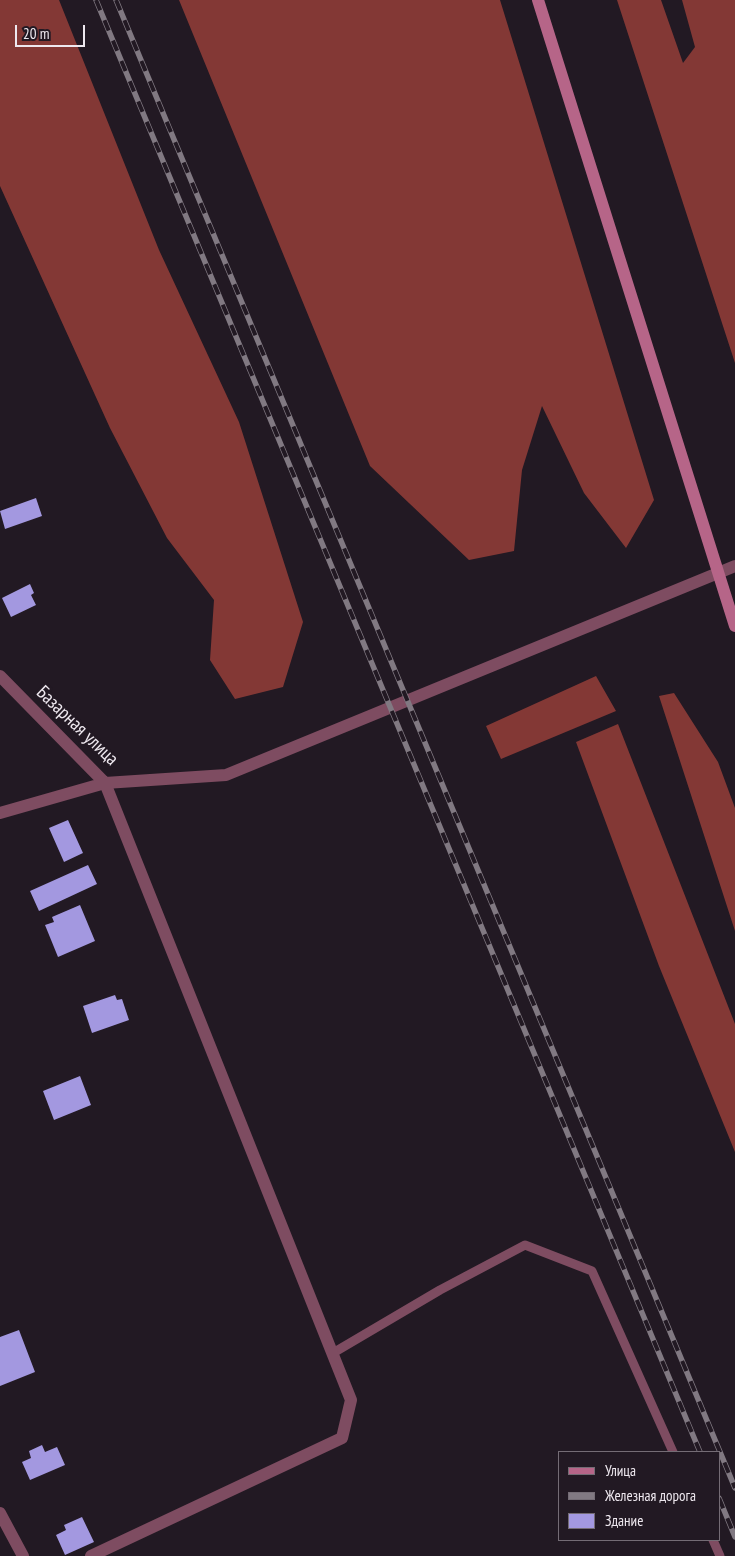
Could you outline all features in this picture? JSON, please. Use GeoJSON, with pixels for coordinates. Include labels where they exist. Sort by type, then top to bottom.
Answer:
{"type":"FeatureCollection","features":[{"type":"Feature","properties":{"kind":"main road"},"geometry":{"type":"LineString","coordinates":[[538,0],[735,626]]}},
{"type":"Feature","properties":{"kind":"street","name":"Базарная улица"},"geometry":{"type":"LineString","coordinates":[[0,676],[105,782],[226,775],[735,566]]}},
{"type":"Feature","properties":{"kind":"street"},"geometry":{"type":"LineString","coordinates":[[0,813],[105,782],[351,1400],[342,1438],[91,1556]]}},
{"type":"Feature","properties":{"kind":"street"},"geometry":{"type":"LineString","coordinates":[[0,1513],[23,1556]]}},
{"type":"Feature","properties":{"kind":"lane"},"geometry":{"type":"LineString","coordinates":[[333,1352],[440,1290],[525,1244],[592,1271],[673,1451]]}},
{"type":"Feature","properties":{"kind":"lane"},"geometry":{"type":"LineString","coordinates":[[713,1541],[720,1556]]}},
{"type":"Feature","properties":{"kind":"shaded area"},"geometry":{"type":"Polygon","coordinates":[[[0,0],[59,0],[159,250],[239,422],[303,622],[283,687],[235,699],[210,660],[214,600],[167,538],[110,428],[0,186],[0,0]]]}},
{"type":"Feature","properties":{"kind":"shaded area"},"geometry":{"type":"Polygon","coordinates":[[[179,0],[500,0],[654,500],[626,548],[584,493],[542,406],[522,470],[514,551],[469,560],[370,466],[179,0]]]}},
{"type":"Feature","properties":{"kind":"shaded area"},"geometry":{"type":"Polygon","coordinates":[[[617,0],[661,0],[683,63],[695,47],[682,0],[735,0],[735,363],[617,0]]]}},
{"type":"Feature","properties":{"kind":"shaded area"},"geometry":{"type":"Polygon","coordinates":[[[596,676],[616,711],[501,759],[486,726],[596,676]]]}},
{"type":"Feature","properties":{"kind":"shaded area"},"geometry":{"type":"Polygon","coordinates":[[[674,693],[718,762],[735,808],[735,931],[659,696],[674,693]]]}},
{"type":"Feature","properties":{"kind":"shaded area"},"geometry":{"type":"Polygon","coordinates":[[[618,724],[735,1024],[735,1152],[659,966],[576,742],[618,724]]]}},
{"type":"Feature","properties":{"kind":"building"},"geometry":{"type":"Polygon","coordinates":[[[36,498],[42,516],[5,529],[0,511],[36,498]]]}},
{"type":"Feature","properties":{"kind":"building"},"geometry":{"type":"Polygon","coordinates":[[[30,584],[34,593],[31,595],[36,605],[11,617],[2,598],[30,584]]]}},
{"type":"Feature","properties":{"kind":"building"},"geometry":{"type":"Polygon","coordinates":[[[68,820],[83,853],[64,862],[49,828],[68,820]]]}},
{"type":"Feature","properties":{"kind":"building"},"geometry":{"type":"Polygon","coordinates":[[[88,865],[97,884],[39,911],[30,891],[88,865]]]}},
{"type":"Feature","properties":{"kind":"building"},"geometry":{"type":"Polygon","coordinates":[[[80,905],[95,941],[58,957],[45,925],[54,922],[52,917],[80,905]]]}},
{"type":"Feature","properties":{"kind":"building"},"geometry":{"type":"Polygon","coordinates":[[[115,995],[117,1000],[122,999],[129,1020],[92,1033],[83,1006],[115,995]]]}},
{"type":"Feature","properties":{"kind":"building"},"geometry":{"type":"Polygon","coordinates":[[[80,1076],[91,1105],[54,1120],[43,1091],[80,1076]]]}},
{"type":"Feature","properties":{"kind":"building"},"geometry":{"type":"Polygon","coordinates":[[[19,1330],[35,1372],[0,1386],[0,1337],[19,1330]]]}},
{"type":"Feature","properties":{"kind":"building"},"geometry":{"type":"Polygon","coordinates":[[[42,1445],[45,1452],[57,1447],[65,1465],[30,1480],[22,1462],[31,1458],[29,1451],[42,1445]]]}},
{"type":"Feature","properties":{"kind":"building"},"geometry":{"type":"Polygon","coordinates":[[[82,1517],[94,1542],[65,1555],[56,1535],[66,1530],[64,1525],[82,1517]]]}},
{"type":"Feature","properties":{"kind":"railway"},"geometry":{"type":"LineString","coordinates":[[96,0],[700,1451]]}},
{"type":"Feature","properties":{"kind":"railway"},"geometry":{"type":"LineString","coordinates":[[116,0],[720,1451]]}},
{"type":"Feature","properties":{"kind":"railway"},"geometry":{"type":"LineString","coordinates":[[720,1452],[735,1488]]}},
{"type":"Feature","properties":{"kind":"railway"},"geometry":{"type":"LineString","coordinates":[[720,1500],[735,1537]]}}]}
